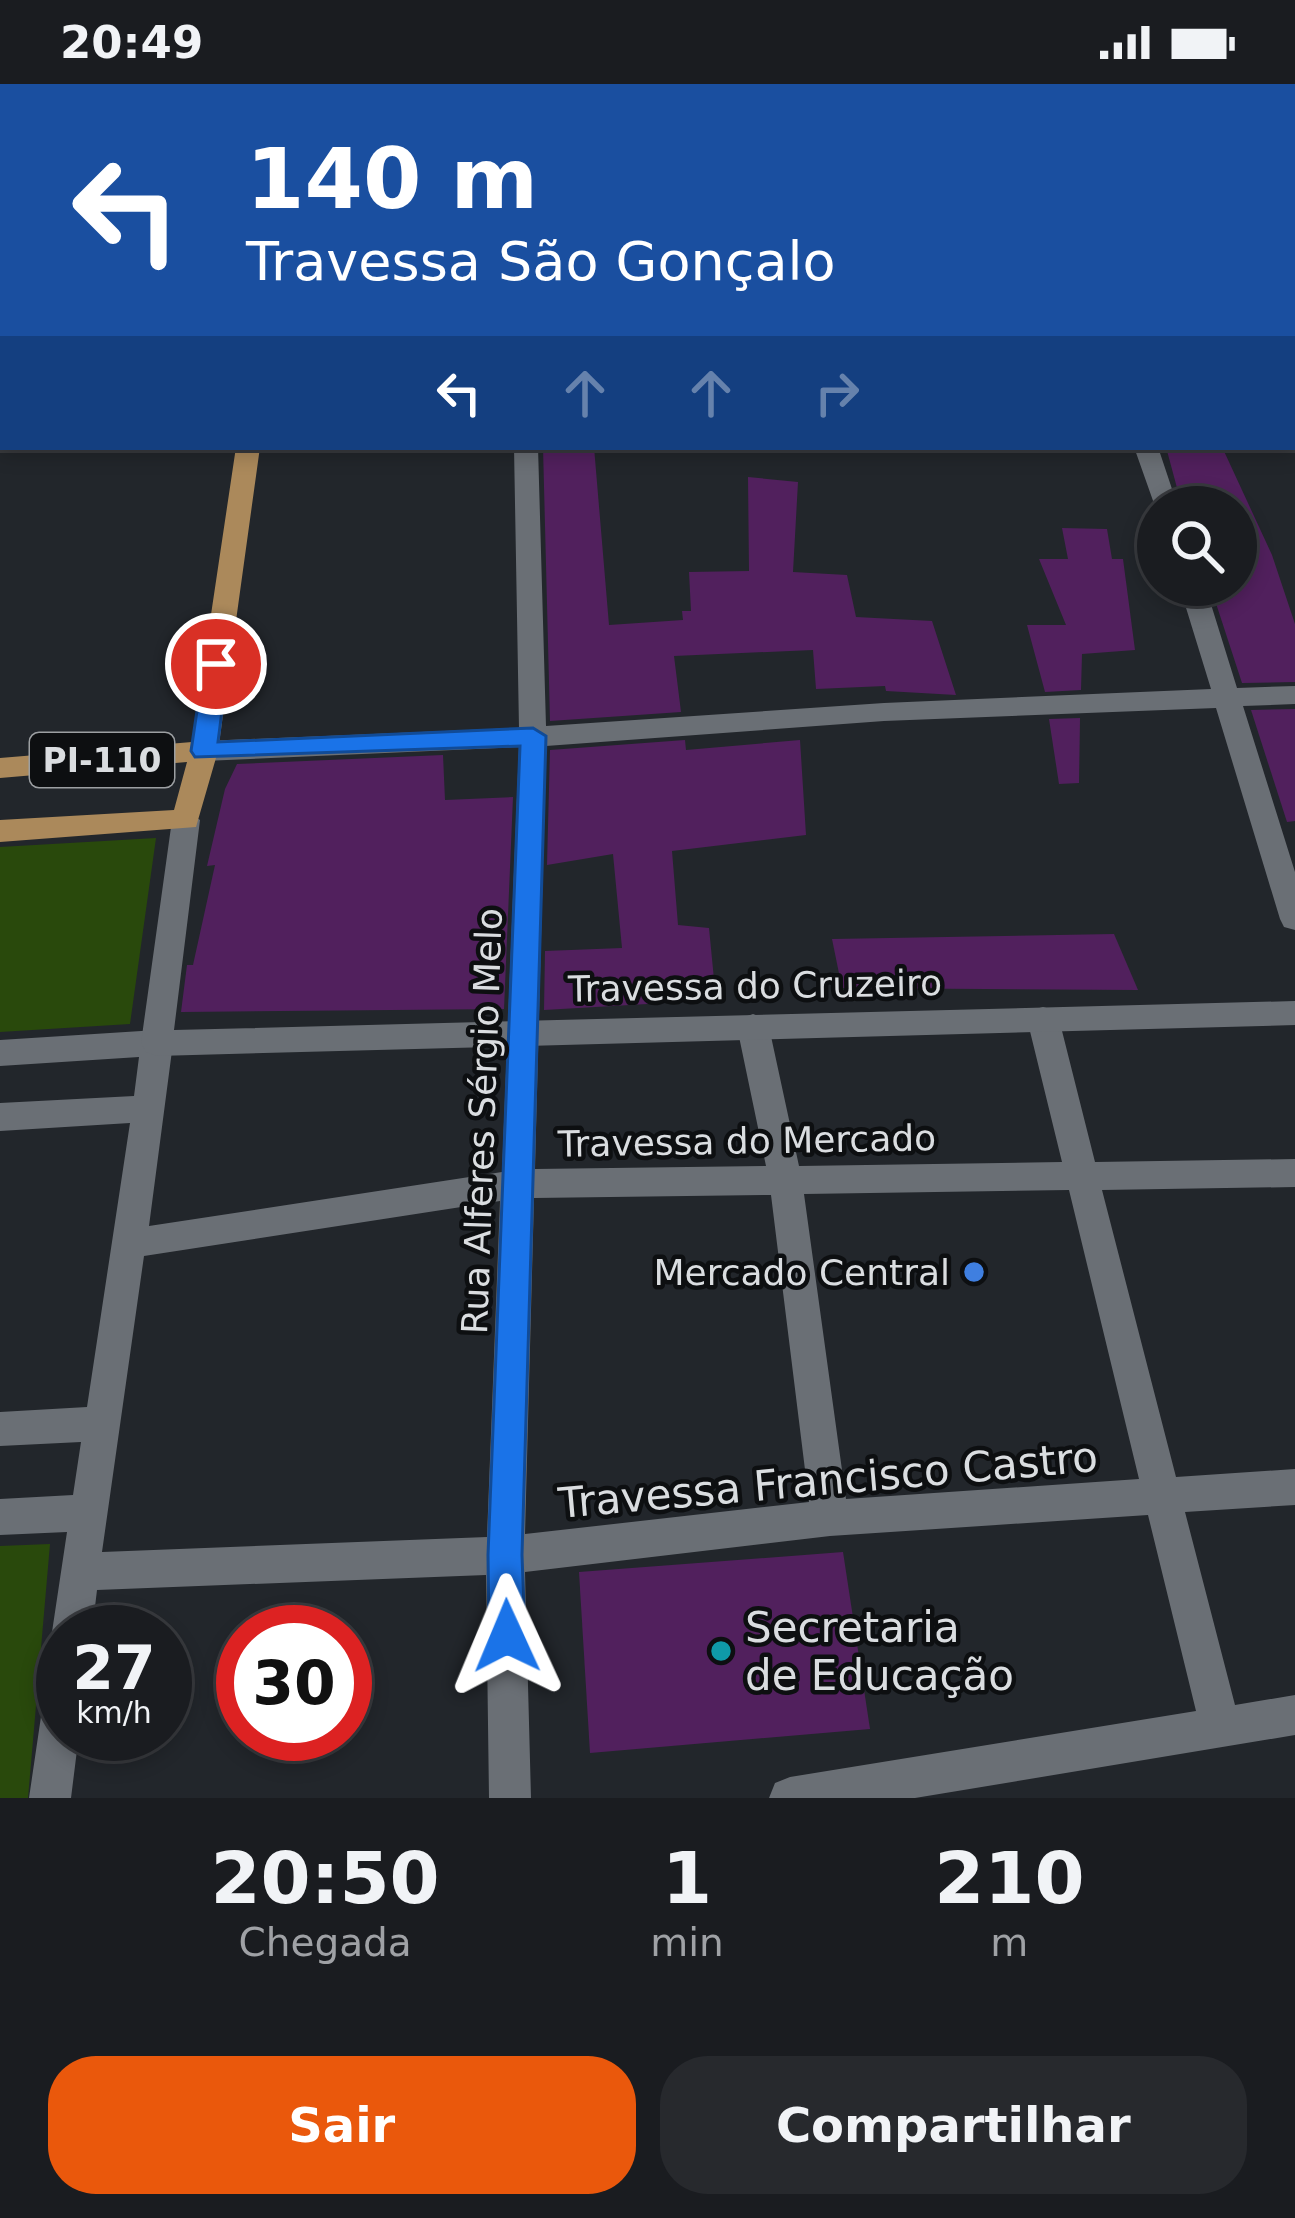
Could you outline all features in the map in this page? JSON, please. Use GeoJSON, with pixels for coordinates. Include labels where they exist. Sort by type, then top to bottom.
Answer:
{"type":"FeatureCollection","features":[{"type":"Feature","properties":{"kind":"main road"},"geometry":{"type":"LineString","coordinates":[[186,820],[204,751],[248,450]]}},
{"type":"Feature","properties":{"kind":"main road","name":"PI-110"},"geometry":{"type":"LineString","coordinates":[[0,768],[204,751]]}},
{"type":"Feature","properties":{"kind":"main road","name":"PI-110"},"geometry":{"type":"LineString","coordinates":[[0,831],[186,820]]}},
{"type":"Feature","properties":{"kind":"street","name":"Rua Alferes Sérgio Melo"},"geometry":{"type":"LineString","coordinates":[[511,1798],[505,1555],[533,736],[526,450]]}},
{"type":"Feature","properties":{"kind":"street"},"geometry":{"type":"LineString","coordinates":[[1147,450],[1159,486]]}},
{"type":"Feature","properties":{"kind":"street"},"geometry":{"type":"LineString","coordinates":[[1199,606],[1295,920]]}},
{"type":"Feature","properties":{"kind":"street"},"geometry":{"type":"LineString","coordinates":[[204,751],[533,736],[884,712],[1295,695]]}},
{"type":"Feature","properties":{"kind":"street"},"geometry":{"type":"LineString","coordinates":[[76,1605],[99,1424],[133,1243],[186,820]]}},
{"type":"Feature","properties":{"kind":"street","name":"Travessa do Cruzeiro"},"geometry":{"type":"LineString","coordinates":[[0,1053],[158,1042],[525,1030],[1295,1012]]}},
{"type":"Feature","properties":{"kind":"street"},"geometry":{"type":"LineString","coordinates":[[1043,1019],[1220,1727]]}},
{"type":"Feature","properties":{"kind":"street"},"geometry":{"type":"LineString","coordinates":[[753,1027],[785,1178],[830,1518]]}},
{"type":"Feature","properties":{"kind":"street"},"geometry":{"type":"LineString","coordinates":[[0,1118],[149,1109]]}},
{"type":"Feature","properties":{"kind":"street","name":"Travessa do Mercado"},"geometry":{"type":"LineString","coordinates":[[133,1243],[520,1184],[1295,1173]]}},
{"type":"Feature","properties":{"kind":"street"},"geometry":{"type":"LineString","coordinates":[[0,1430],[99,1424]]}},
{"type":"Feature","properties":{"kind":"street","name":"Travessa Francisco Castro"},"geometry":{"type":"LineString","coordinates":[[80,1572],[505,1555],[830,1518],[1295,1487]]}},
{"type":"Feature","properties":{"kind":"street"},"geometry":{"type":"LineString","coordinates":[[0,1517],[88,1513]]}},
{"type":"Feature","properties":{"kind":"street"},"geometry":{"type":"LineString","coordinates":[[790,1798],[1295,1715]]}},
{"type":"Feature","properties":{"kind":"street"},"geometry":{"type":"LineString","coordinates":[[50,1798],[55,1761]]}},
{"type":"Feature","properties":{"kind":"green space"},"geometry":{"type":"Polygon","coordinates":[[[156,838],[130,1024],[0,1032],[0,847],[156,838]]]}},
{"type":"Feature","properties":{"kind":"green space"},"geometry":{"type":"Polygon","coordinates":[[[50,1544],[45,1605],[36,1605],[36,1706],[28,1798],[0,1798],[0,1546],[50,1544]]]}},
{"type":"Feature","properties":{"kind":"building"},"geometry":{"type":"Polygon","coordinates":[[[543,450],[594,450],[609,625],[683,620],[682,611],[691,611],[689,572],[749,571],[748,477],[798,482],[793,572],[847,575],[856,617],[932,621],[956,695],[886,691],[885,686],[816,689],[813,650],[674,656],[681,712],[550,721],[543,450]]]}},
{"type":"Feature","properties":{"kind":"building"},"geometry":{"type":"Polygon","coordinates":[[[1167,450],[1223,450],[1240,486],[1176,486],[1167,450]]]}},
{"type":"Feature","properties":{"kind":"building"},"geometry":{"type":"Polygon","coordinates":[[[1257,523],[1295,624],[1295,682],[1242,683],[1217,606],[1257,606],[1257,523]]]}},
{"type":"Feature","properties":{"kind":"building"},"geometry":{"type":"Polygon","coordinates":[[[1062,528],[1107,529],[1112,559],[1123,559],[1135,650],[1082,654],[1081,690],[1045,692],[1027,625],[1066,625],[1039,559],[1068,559],[1062,528]]]}},
{"type":"Feature","properties":{"kind":"building"},"geometry":{"type":"Polygon","coordinates":[[[1295,709],[1295,821],[1287,822],[1251,710],[1295,709]]]}},
{"type":"Feature","properties":{"kind":"building"},"geometry":{"type":"Polygon","coordinates":[[[1080,718],[1079,783],[1059,784],[1049,719],[1080,718]]]}},
{"type":"Feature","properties":{"kind":"building"},"geometry":{"type":"Polygon","coordinates":[[[685,740],[686,750],[800,740],[806,835],[672,851],[678,925],[709,928],[716,1000],[544,1010],[545,951],[622,948],[613,854],[547,865],[550,750],[685,740]]]}},
{"type":"Feature","properties":{"kind":"building"},"geometry":{"type":"Polygon","coordinates":[[[443,755],[445,800],[513,797],[504,1009],[181,1012],[187,965],[193,965],[215,865],[207,866],[225,789],[237,764],[443,755]]]}},
{"type":"Feature","properties":{"kind":"building"},"geometry":{"type":"Polygon","coordinates":[[[1114,934],[1138,990],[842,988],[832,939],[1114,934]]]}},
{"type":"Feature","properties":{"kind":"building","name":"Secretaria de Educação"},"geometry":{"type":"Polygon","coordinates":[[[843,1552],[870,1729],[590,1753],[579,1572],[843,1552]]]}},
{"type":"Feature","properties":{"kind":"place","name":"Mercado Central"},"geometry":{"type":"Point","coordinates":[974,1272]}},
{"type":"Feature","properties":{"kind":"place","name":"Secretaria de Educação"},"geometry":{"type":"Point","coordinates":[721,1651]}},
{"type":"Feature","properties":{"kind":"route"},"geometry":{"type":"LineString","coordinates":[[216,664],[204,751],[533,736],[505,1555],[507,1636]]}}]}
